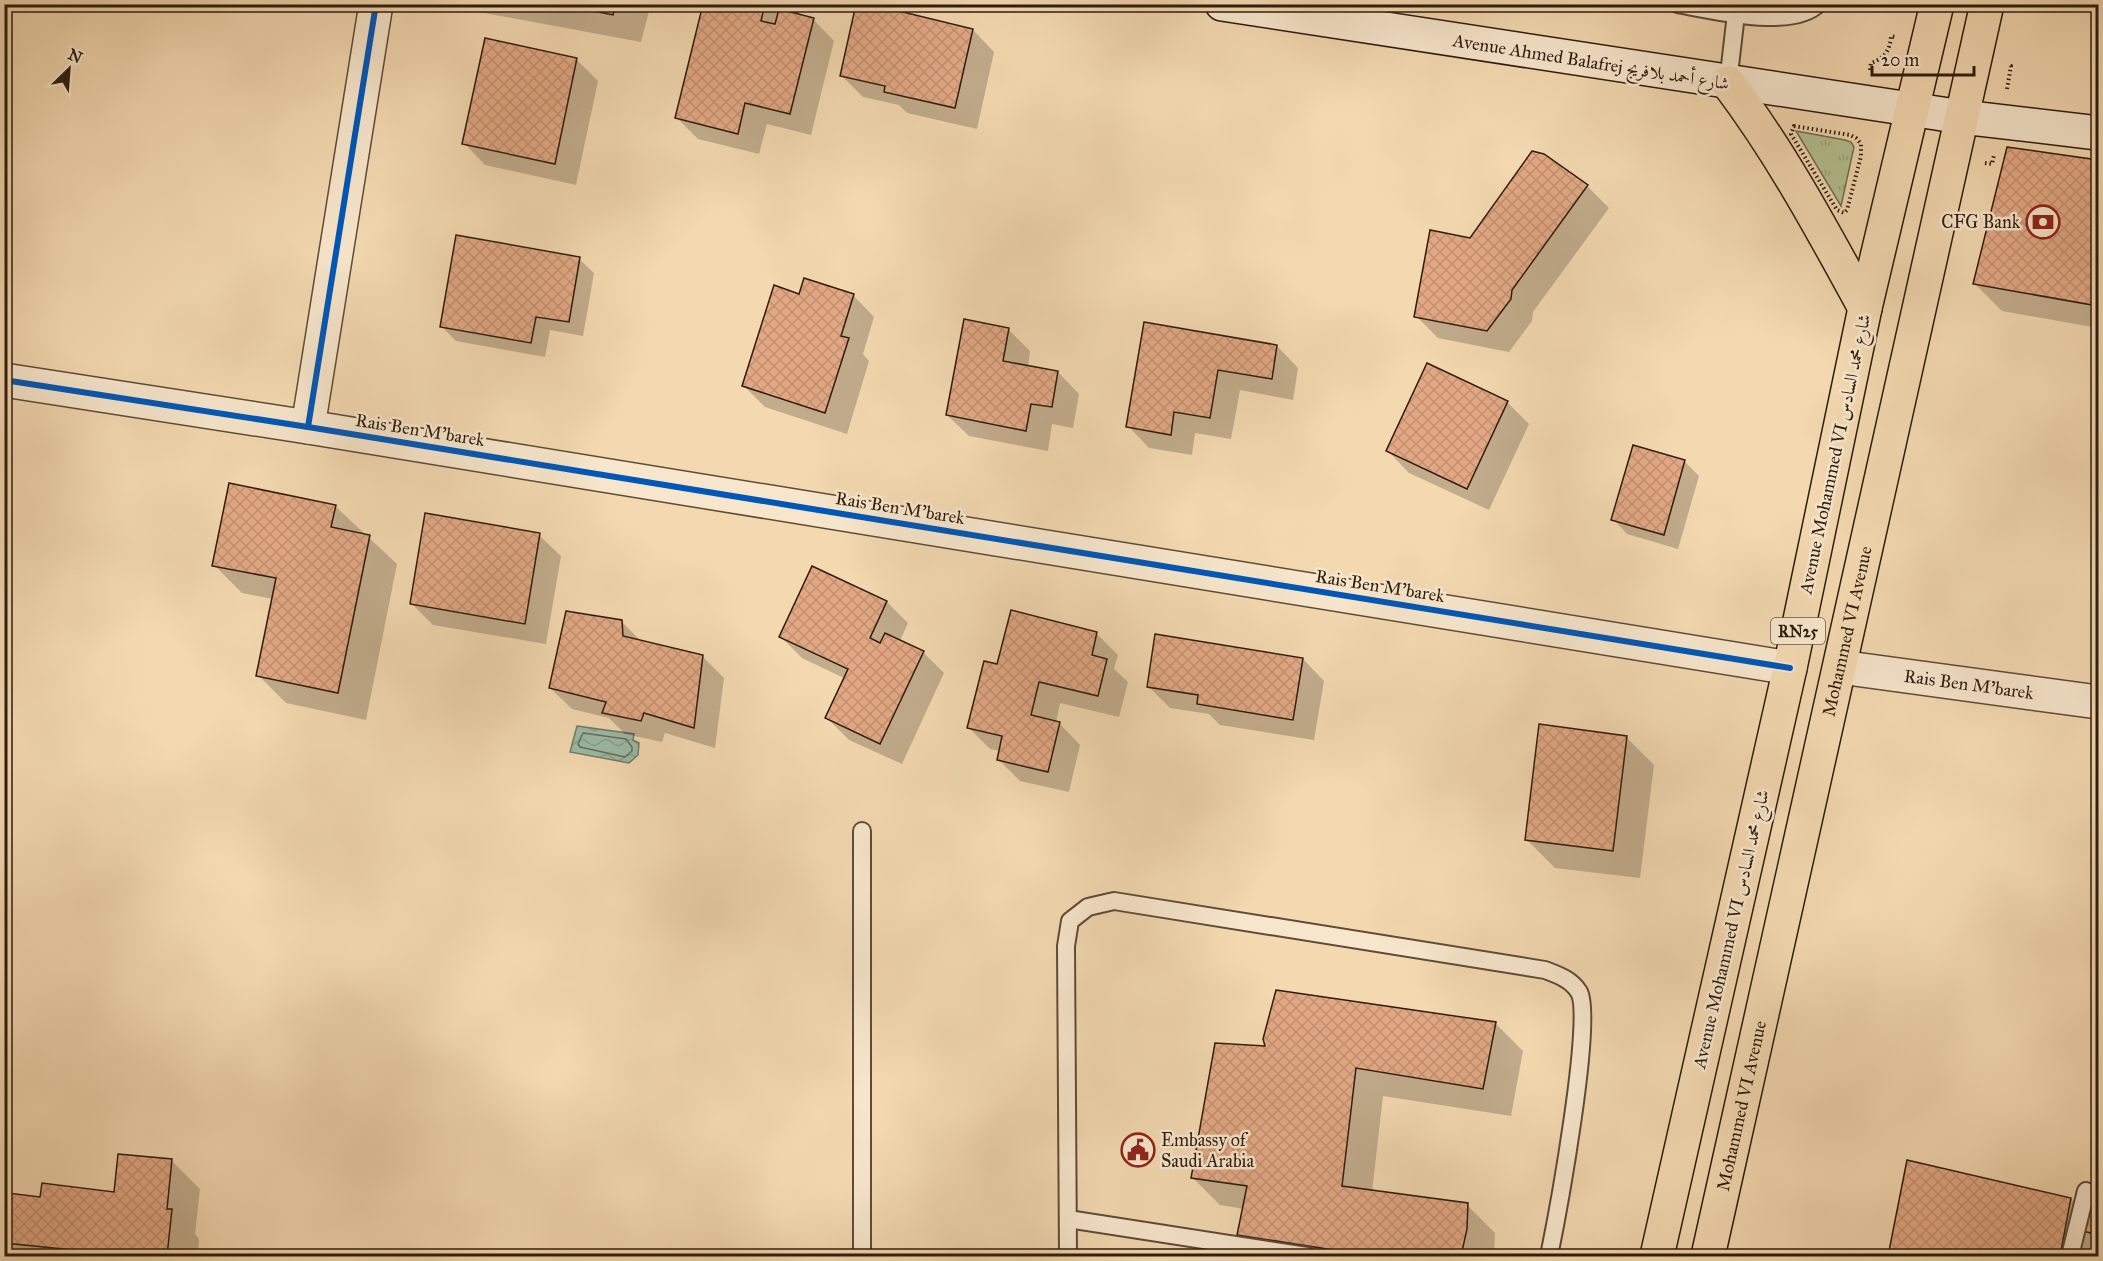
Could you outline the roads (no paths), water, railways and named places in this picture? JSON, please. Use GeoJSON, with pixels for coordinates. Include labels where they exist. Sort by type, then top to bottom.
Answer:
{"type":"FeatureCollection","features":[{"type":"Feature","properties":{"kind":"main road","name":"Avenue Mohammed VI شارع محمد السادس"},"geometry":{"type":"LineString","coordinates":[[1657,1257],[1790,668],[1865,308],[1937,4]]}},
{"type":"Feature","properties":{"kind":"main road","name":"Mohammed VI Avenue"},"geometry":{"type":"LineString","coordinates":[[1708,1257],[1987,4]]}},
{"type":"Feature","properties":{"kind":"main road"},"geometry":{"type":"LineString","coordinates":[[1728,82],[1751,113],[1794,181],[1865,308]]}},
{"type":"Feature","properties":{"kind":"street"},"geometry":{"type":"LineString","coordinates":[[308,427],[376,4]]}},
{"type":"Feature","properties":{"kind":"street","name":"Avenue Ahmed Balafrej شارع أحمد بلافريج"},"geometry":{"type":"LineString","coordinates":[[1222,4],[1962,117],[2098,134]]}},
{"type":"Feature","properties":{"kind":"street","name":"Rais Ben M’barek"},"geometry":{"type":"LineString","coordinates":[[4,380],[308,427],[1790,668]]}},
{"type":"Feature","properties":{"kind":"street","name":"Rais Ben M’barek"},"geometry":{"type":"LineString","coordinates":[[1840,667],[2098,702]]}},
{"type":"Feature","properties":{"kind":"lane"},"geometry":{"type":"LineString","coordinates":[[1677,4],[1760,17],[1794,16],[1813,9],[1818,4]]}},
{"type":"Feature","properties":{"kind":"lane"},"geometry":{"type":"LineString","coordinates":[[1728,82],[1736,14]]}},
{"type":"Feature","properties":{"kind":"lane"},"geometry":{"type":"LineString","coordinates":[[862,831],[862,1257]]}},
{"type":"Feature","properties":{"kind":"lane"},"geometry":{"type":"LineString","coordinates":[[1068,1257],[1066,946],[1070,921],[1088,907],[1114,901],[1545,969],[1565,977],[1580,993],[1583,1022],[1575,1100],[1549,1257]]}},
{"type":"Feature","properties":{"kind":"lane"},"geometry":{"type":"LineString","coordinates":[[2070,1257],[2086,1191]]}},
{"type":"Feature","properties":{"kind":"lane"},"geometry":{"type":"LineString","coordinates":[[1068,1220],[1307,1257]]}},
{"type":"Feature","properties":{"kind":"water"},"geometry":{"type":"Polygon","coordinates":[[[577,726],[634,734],[633,740],[639,743],[638,755],[629,763],[570,752],[577,726]]]}},
{"type":"Feature","properties":{"kind":"place","name":"CFG Bank"},"geometry":{"type":"Point","coordinates":[2043,222]}},
{"type":"Feature","properties":{"kind":"place","name":"Embassy of Saudi Arabia"},"geometry":{"type":"Point","coordinates":[1138,1150]}}]}
